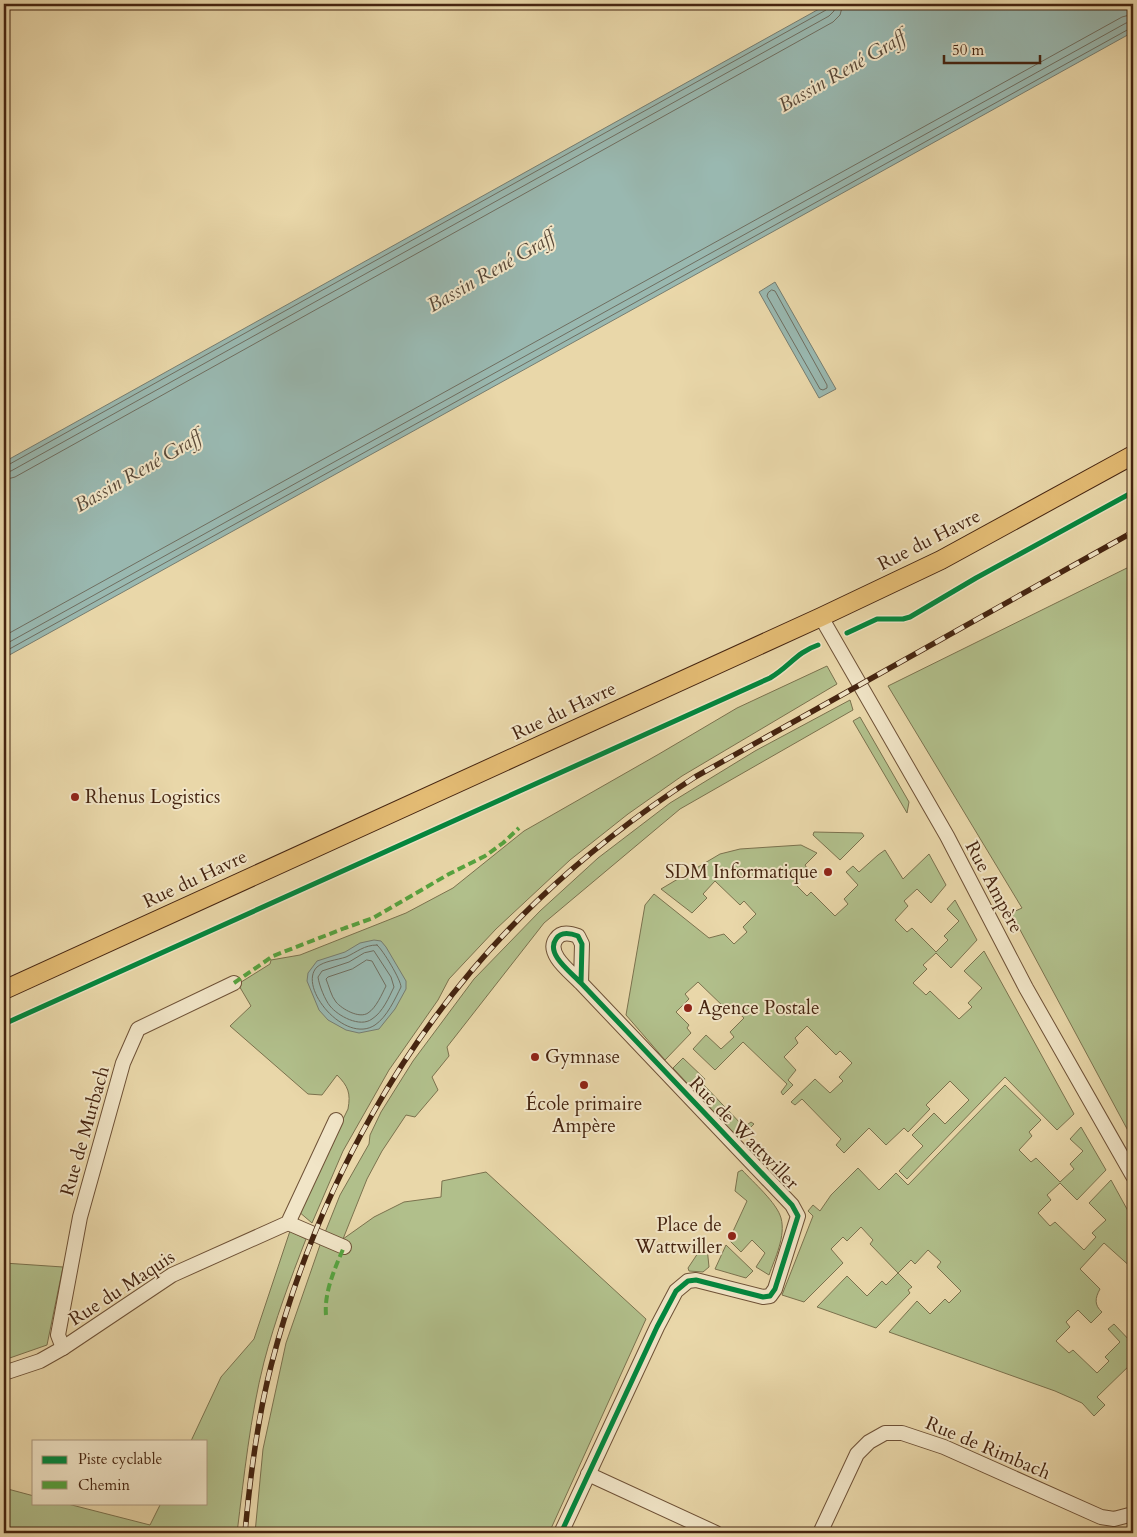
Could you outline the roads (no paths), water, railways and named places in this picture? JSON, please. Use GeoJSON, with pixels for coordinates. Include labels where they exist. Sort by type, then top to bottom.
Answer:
{"type":"FeatureCollection","features":[{"type":"Feature","properties":{"kind":"main road","name":"Rue du Havre"},"geometry":{"type":"LineString","coordinates":[[4,990],[821,618],[940,560],[1133,455]]}},
{"type":"Feature","properties":{"kind":"street","name":"Rue Ampère"},"geometry":{"type":"LineString","coordinates":[[821,618],[946,836],[1026,988],[1133,1176]]}},
{"type":"Feature","properties":{"kind":"street","name":"Rue de Murbach"},"geometry":{"type":"LineString","coordinates":[[63,1348],[58,1336],[80,1217],[123,1063],[138,1029],[234,983]]}},
{"type":"Feature","properties":{"kind":"street","name":"Rue de Wattwiller"},"geometry":{"type":"LineString","coordinates":[[560,1533],[676,1291],[688,1281],[696,1280],[763,1297],[770,1296],[775,1290],[798,1216],[792,1205],[581,983]]}},
{"type":"Feature","properties":{"kind":"street"},"geometry":{"type":"LineString","coordinates":[[336,1120],[288,1223],[344,1247]]}},
{"type":"Feature","properties":{"kind":"street","name":"Rue du Maquis"},"geometry":{"type":"LineString","coordinates":[[4,1373],[40,1361],[63,1348],[172,1275],[288,1223]]}},
{"type":"Feature","properties":{"kind":"street","name":"Rue de Rimbach"},"geometry":{"type":"LineString","coordinates":[[820,1533],[857,1454],[869,1442],[885,1433],[902,1432],[944,1447],[1101,1517],[1132,1519]]}},
{"type":"Feature","properties":{"kind":"street"},"geometry":{"type":"LineString","coordinates":[[588,1474],[716,1533]]}},
{"type":"Feature","properties":{"kind":"water","name":"Bassin René Graff"},"geometry":{"type":"Polygon","coordinates":[[[828,4],[1133,4],[1133,32],[4,658],[4,462],[828,4]]]}},
{"type":"Feature","properties":{"kind":"water"},"geometry":{"type":"Polygon","coordinates":[[[775,282],[836,389],[819,398],[759,292],[775,282]]]}},
{"type":"Feature","properties":{"kind":"water"},"geometry":{"type":"Polygon","coordinates":[[[374,940],[381,941],[386,947],[406,981],[406,989],[395,1009],[379,1029],[359,1033],[346,1030],[328,1020],[319,1010],[307,981],[308,973],[317,961],[345,952],[360,943],[374,940]]]}},
{"type":"Feature","properties":{"kind":"railway"},"geometry":{"type":"LineString","coordinates":[[245,1533],[255,1449],[266,1387],[290,1301],[313,1237],[340,1175],[372,1115],[407,1058],[446,1003],[489,951],[536,902],[593,852],[633,820],[695,777],[1133,532]]}},
{"type":"Feature","properties":{"kind":"place","name":"Rhenus Logistics"},"geometry":{"type":"Point","coordinates":[75,797]}},
{"type":"Feature","properties":{"kind":"place","name":"SDM Informatique"},"geometry":{"type":"Point","coordinates":[828,872]}},
{"type":"Feature","properties":{"kind":"place","name":"Agence Postale"},"geometry":{"type":"Point","coordinates":[688,1008]}},
{"type":"Feature","properties":{"kind":"place","name":"Gymnase"},"geometry":{"type":"Point","coordinates":[535,1057]}},
{"type":"Feature","properties":{"kind":"place","name":"École primaire Ampère"},"geometry":{"type":"Point","coordinates":[584,1085]}},
{"type":"Feature","properties":{"kind":"place","name":"Place de Wattwiller"},"geometry":{"type":"Point","coordinates":[732,1236]}}]}
